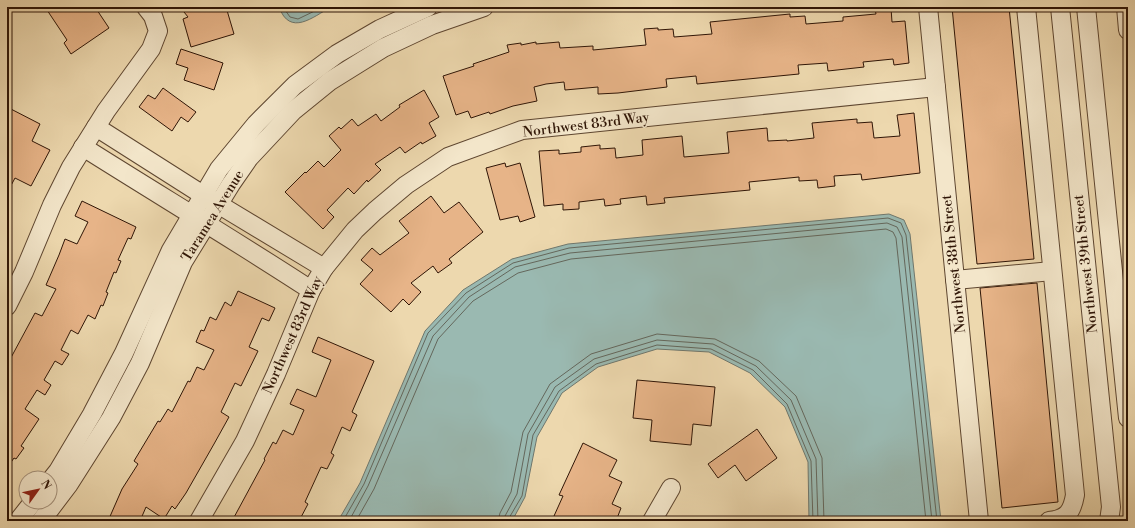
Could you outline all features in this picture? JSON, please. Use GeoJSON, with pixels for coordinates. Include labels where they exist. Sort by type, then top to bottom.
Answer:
{"type":"FeatureCollection","features":[{"type":"Feature","properties":{"kind":"street"},"geometry":{"type":"LineString","coordinates":[[7,306],[24,272],[52,205],[84,147],[113,100],[151,49],[158,31],[153,16],[146,7]]}},
{"type":"Feature","properties":{"kind":"street","name":"Taramea Avenue"},"geometry":{"type":"LineString","coordinates":[[58,471],[92,414],[124,353],[171,250],[219,169],[256,124],[295,84],[343,51],[380,29],[428,7]]}},
{"type":"Feature","properties":{"kind":"street","name":"Taramea Avenue"},"geometry":{"type":"LineString","coordinates":[[41,521],[69,484],[111,418],[140,363],[183,262],[231,184],[249,158],[293,111],[330,81],[383,48],[432,25],[484,7]]}},
{"type":"Feature","properties":{"kind":"street","name":"Northwest 38th Street"},"geometry":{"type":"LineString","coordinates":[[928,7],[979,521]]}},
{"type":"Feature","properties":{"kind":"street"},"geometry":{"type":"LineString","coordinates":[[1026,7],[1075,495],[1073,507],[1070,513],[1055,520],[1049,521]]}},
{"type":"Feature","properties":{"kind":"street","name":"Northwest 39th Street"},"geometry":{"type":"LineString","coordinates":[[1060,7],[1111,507],[1109,521]]}},
{"type":"Feature","properties":{"kind":"street","name":"Northwest 39th Street"},"geometry":{"type":"LineString","coordinates":[[1086,7],[1128,418]]}},
{"type":"Feature","properties":{"kind":"street"},"geometry":{"type":"LineString","coordinates":[[1126,7],[1128,30]]}},
{"type":"Feature","properties":{"kind":"street","name":"Northwest 83rd Way"},"geometry":{"type":"LineString","coordinates":[[199,521],[245,441],[276,374],[311,290],[324,268],[355,230],[375,210],[406,185],[448,158],[522,130],[936,87]]}},
{"type":"Feature","properties":{"kind":"street"},"geometry":{"type":"LineString","coordinates":[[96,127],[219,205],[324,268]]}},
{"type":"Feature","properties":{"kind":"street"},"geometry":{"type":"LineString","coordinates":[[84,147],[311,290]]}},
{"type":"Feature","properties":{"kind":"street"},"geometry":{"type":"LineString","coordinates":[[955,280],[1052,271]]}},
{"type":"Feature","properties":{"kind":"street"},"geometry":{"type":"LineString","coordinates":[[652,521],[671,488]]}},
{"type":"Feature","properties":{"kind":"street"},"geometry":{"type":"LineString","coordinates":[[18,521],[27,510]]}},
{"type":"Feature","properties":{"kind":"water"},"geometry":{"type":"Polygon","coordinates":[[[279,7],[331,7],[310,19],[296,23],[289,21],[279,7]]]}},
{"type":"Feature","properties":{"kind":"water"},"geometry":{"type":"Polygon","coordinates":[[[889,214],[904,220],[910,234],[941,521],[809,521],[808,462],[785,407],[750,373],[709,352],[657,349],[598,367],[562,393],[537,437],[525,497],[512,521],[338,521],[360,483],[425,331],[463,290],[512,259],[568,244],[889,214]]]}},
{"type":"Feature","properties":{"kind":"building"},"geometry":{"type":"Polygon","coordinates":[[[45,7],[95,7],[109,28],[71,54],[64,43],[67,40],[45,7]]]}},
{"type":"Feature","properties":{"kind":"building"},"geometry":{"type":"Polygon","coordinates":[[[180,7],[226,7],[234,34],[191,47],[183,19],[188,17],[180,7]]]}},
{"type":"Feature","properties":{"kind":"building"},"geometry":{"type":"Polygon","coordinates":[[[952,7],[1009,7],[1034,259],[977,264],[952,7]]]}},
{"type":"Feature","properties":{"kind":"building"},"geometry":{"type":"Polygon","coordinates":[[[891,8],[892,22],[905,21],[909,63],[894,65],[893,59],[863,62],[864,67],[828,71],[827,63],[798,65],[799,74],[697,84],[696,76],[666,79],[667,87],[618,93],[598,94],[598,87],[565,90],[564,82],[546,84],[534,87],[537,101],[513,106],[490,114],[489,112],[471,118],[468,111],[456,115],[443,76],[509,52],[507,45],[521,43],[521,45],[536,42],[536,44],[559,42],[560,48],[593,46],[593,50],[646,45],[644,29],[673,29],[674,37],[712,34],[710,22],[790,14],[790,17],[805,16],[806,24],[843,21],[843,17],[876,14],[875,9],[891,8]]]}},
{"type":"Feature","properties":{"kind":"building"},"geometry":{"type":"Polygon","coordinates":[[[181,49],[223,63],[214,90],[184,80],[188,68],[176,64],[181,49]]]}},
{"type":"Feature","properties":{"kind":"building"},"geometry":{"type":"Polygon","coordinates":[[[163,88],[196,112],[188,122],[181,117],[172,131],[139,107],[148,95],[155,99],[163,88]]]}},
{"type":"Feature","properties":{"kind":"building"},"geometry":{"type":"Polygon","coordinates":[[[424,90],[439,117],[429,123],[436,136],[422,144],[421,142],[405,153],[400,147],[375,164],[381,170],[368,182],[367,180],[354,194],[348,188],[327,210],[334,217],[323,229],[285,192],[318,161],[324,167],[341,150],[329,136],[339,127],[341,129],[352,119],[358,126],[376,114],[381,121],[400,107],[399,105],[424,90]]]}},
{"type":"Feature","properties":{"kind":"building"},"geometry":{"type":"Polygon","coordinates":[[[7,107],[40,124],[32,141],[50,150],[31,186],[15,178],[7,193],[7,107]]]}},
{"type":"Feature","properties":{"kind":"building"},"geometry":{"type":"Polygon","coordinates":[[[914,113],[920,173],[862,180],[861,174],[834,176],[835,186],[818,188],[817,180],[799,181],[799,177],[749,182],[750,190],[664,198],[665,203],[647,205],[646,196],[620,199],[621,204],[605,206],[604,199],[579,202],[579,209],[563,210],[563,204],[544,206],[539,151],[559,150],[559,154],[581,152],[581,147],[600,145],[600,149],[615,148],[616,158],[643,155],[642,140],[682,136],[684,157],[729,153],[727,132],[767,128],[768,141],[787,141],[814,138],[812,123],[857,119],[857,123],[872,122],[874,138],[900,136],[897,115],[914,113]]]}},
{"type":"Feature","properties":{"kind":"building"},"geometry":{"type":"Polygon","coordinates":[[[505,163],[506,167],[520,163],[535,217],[520,222],[518,216],[500,220],[486,168],[505,163]]]}},
{"type":"Feature","properties":{"kind":"building"},"geometry":{"type":"Polygon","coordinates":[[[431,196],[444,213],[459,202],[483,232],[449,259],[452,263],[438,273],[433,266],[411,283],[421,292],[409,305],[403,299],[391,312],[360,284],[373,270],[361,260],[372,248],[380,255],[409,233],[399,221],[431,196]]]}},
{"type":"Feature","properties":{"kind":"building"},"geometry":{"type":"Polygon","coordinates":[[[82,201],[136,227],[131,239],[128,238],[118,260],[121,261],[116,273],[114,272],[106,292],[108,293],[103,306],[101,305],[95,319],[88,315],[78,334],[71,330],[61,350],[69,354],[62,365],[55,361],[44,380],[51,385],[45,395],[37,390],[25,409],[39,419],[21,446],[24,448],[7,468],[7,365],[35,313],[42,316],[56,289],[46,285],[65,239],[77,244],[88,222],[75,216],[82,201]]]}},
{"type":"Feature","properties":{"kind":"building"},"geometry":{"type":"Polygon","coordinates":[[[1037,283],[1058,502],[1002,508],[980,288],[1037,283]]]}},
{"type":"Feature","properties":{"kind":"building"},"geometry":{"type":"Polygon","coordinates":[[[238,291],[275,308],[269,321],[262,318],[249,347],[258,351],[241,386],[235,383],[221,412],[229,417],[214,444],[186,493],[175,509],[172,506],[164,519],[146,507],[140,521],[108,521],[122,489],[138,464],[134,461],[158,421],[160,422],[168,409],[172,412],[197,367],[204,370],[214,350],[196,342],[201,330],[204,331],[210,317],[216,320],[225,302],[231,306],[238,291]]]}},
{"type":"Feature","properties":{"kind":"building"},"geometry":{"type":"Polygon","coordinates":[[[318,337],[374,361],[352,412],[357,415],[350,431],[342,427],[331,453],[334,455],[327,469],[321,467],[305,502],[308,504],[299,521],[232,521],[273,442],[276,444],[283,430],[293,435],[304,410],[290,404],[297,389],[316,397],[331,360],[312,352],[318,337]]]}},
{"type":"Feature","properties":{"kind":"building"},"geometry":{"type":"Polygon","coordinates":[[[637,380],[715,387],[711,426],[693,424],[691,445],[650,441],[652,420],[633,418],[637,380]]]}},
{"type":"Feature","properties":{"kind":"building"},"geometry":{"type":"Polygon","coordinates":[[[757,429],[777,458],[746,481],[735,465],[718,478],[708,464],[757,429]]]}},
{"type":"Feature","properties":{"kind":"building"},"geometry":{"type":"Polygon","coordinates":[[[583,443],[617,460],[609,476],[622,482],[612,504],[621,508],[616,521],[566,521],[554,516],[563,496],[559,495],[583,443]]]}}]}
